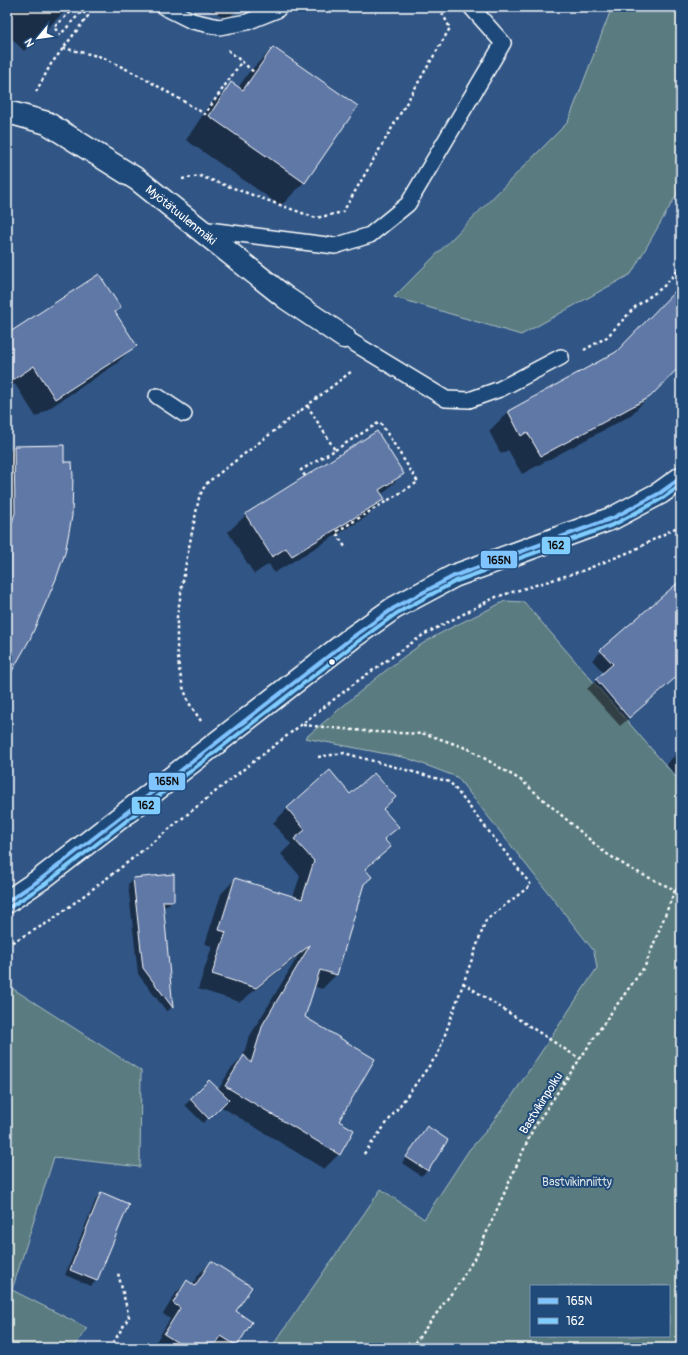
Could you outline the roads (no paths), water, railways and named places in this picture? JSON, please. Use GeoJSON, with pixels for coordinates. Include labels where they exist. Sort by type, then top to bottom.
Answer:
{"type":"FeatureCollection","features":[{"type":"Feature","properties":{"kind":"street","name":"Myötätuulenmäki"},"geometry":{"type":"LineString","coordinates":[[7,114],[15,114],[47,123],[138,180],[286,298],[344,337]]}},
{"type":"Feature","properties":{"kind":"street"},"geometry":{"type":"LineString","coordinates":[[7,902],[41,879],[353,637],[394,608],[454,576],[613,518],[660,493],[681,478]]}},
{"type":"Feature","properties":{"kind":"lane"},"geometry":{"type":"LineString","coordinates":[[164,7],[192,21],[219,27],[247,22],[277,10],[280,7]]}},
{"type":"Feature","properties":{"kind":"lane"},"geometry":{"type":"LineString","coordinates":[[199,229],[335,246],[370,235],[408,204],[503,43],[471,7]]}},
{"type":"Feature","properties":{"kind":"lane"},"geometry":{"type":"LineString","coordinates":[[344,337],[446,399],[469,400],[500,389],[561,357]]}},
{"type":"Feature","properties":{"kind":"lane"},"geometry":{"type":"LineString","coordinates":[[157,396],[184,414]]}},
{"type":"Feature","properties":{"kind":"park label","name":"Bastvikinniitty"},"geometry":{"type":"Point","coordinates":[577,1182]}}]}
